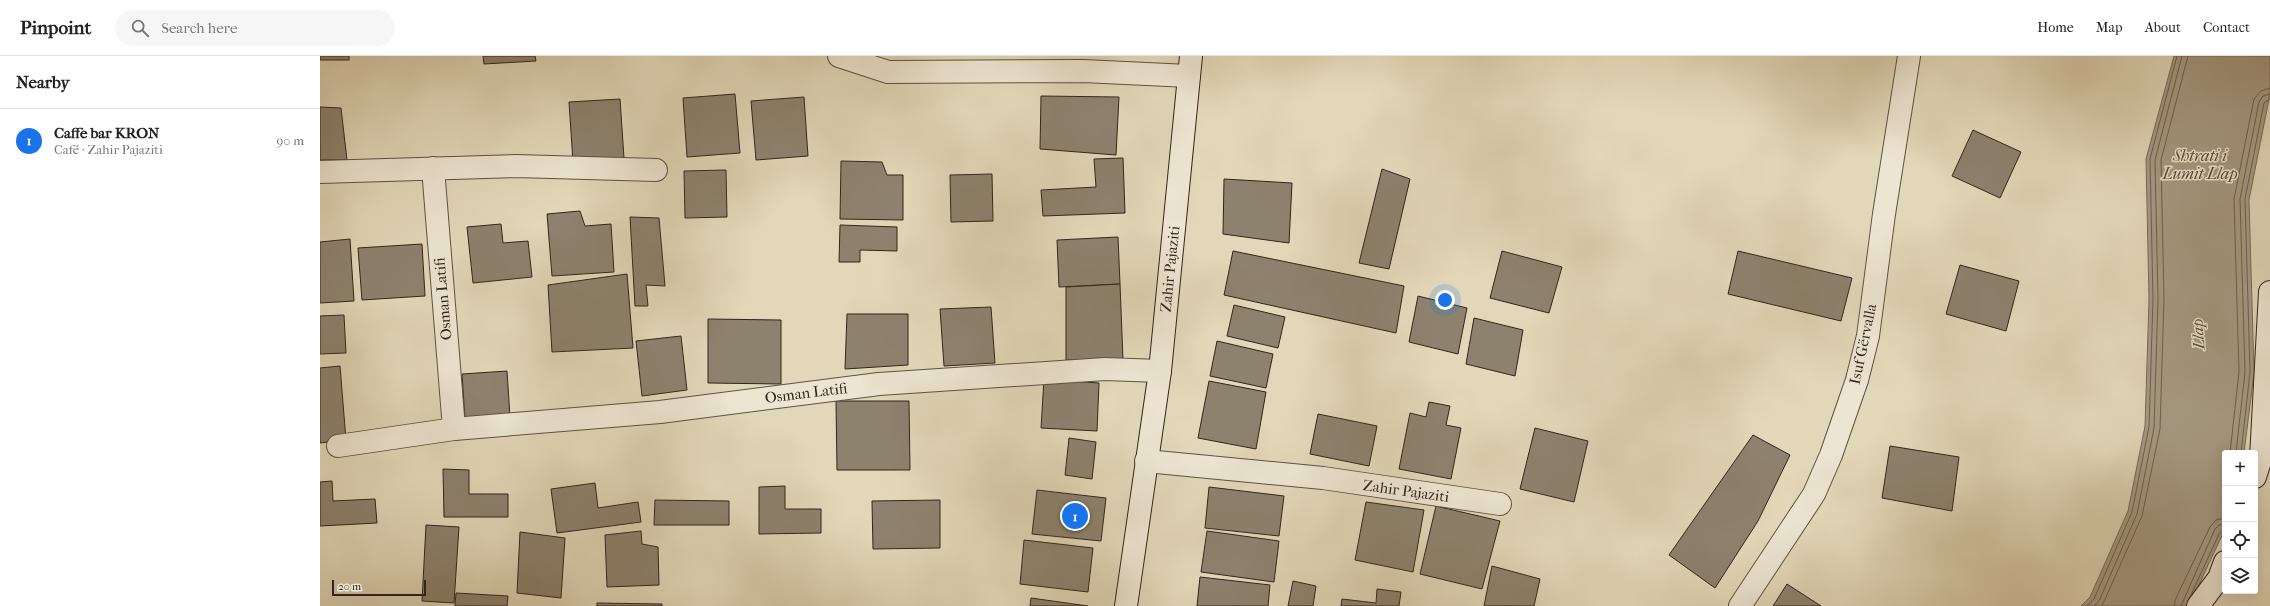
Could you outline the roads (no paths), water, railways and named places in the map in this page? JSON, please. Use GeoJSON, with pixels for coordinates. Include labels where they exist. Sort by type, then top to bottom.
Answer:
{"type":"FeatureCollection","features":[{"type":"Feature","properties":{"kind":"street","name":"Zahir Pajaziti"},"geometry":{"type":"LineString","coordinates":[[839,56],[888,72],[1083,71],[1190,66],[1160,371],[1126,606]]}},
{"type":"Feature","properties":{"kind":"street","name":"Isuf Gërvalla"},"geometry":{"type":"LineString","coordinates":[[1740,606],[1814,494],[1830,455],[1857,380],[1868,336],[1884,214],[1909,56]]}},
{"type":"Feature","properties":{"kind":"street"},"geometry":{"type":"LineString","coordinates":[[320,172],[516,166],[656,170]]}},
{"type":"Feature","properties":{"kind":"street","name":"Osman Latifi"},"geometry":{"type":"LineString","coordinates":[[433,168],[454,430]]}},
{"type":"Feature","properties":{"kind":"street"},"geometry":{"type":"LineString","coordinates":[[2258,468],[2262,458],[2270,292]]}},
{"type":"Feature","properties":{"kind":"street","name":"Osman Latifi"},"geometry":{"type":"LineString","coordinates":[[338,446],[454,430],[660,412],[879,384],[1105,369],[1135,368],[1160,371]]}},
{"type":"Feature","properties":{"kind":"street","name":"Zahir Pajaziti"},"geometry":{"type":"LineString","coordinates":[[1146,461],[1323,478],[1500,504]]}},
{"type":"Feature","properties":{"kind":"street"},"geometry":{"type":"LineString","coordinates":[[2198,606],[2219,578],[2222,570]]}},
{"type":"Feature","properties":{"kind":"water","name":"Shtrati i Lumit Llap"},"geometry":{"type":"Polygon","coordinates":[[[2174,56],[2270,56],[2270,94],[2249,200],[2254,373],[2244,450],[2222,450],[2222,535],[2189,606],[2081,606],[2090,597],[2128,511],[2145,426],[2149,299],[2146,159],[2174,56]]]}},
{"type":"Feature","properties":{"kind":"place","name":"Caffe bar KRON"},"geometry":{"type":"Point","coordinates":[1075,516]}},
{"type":"Feature","properties":{"kind":"water label","name":"Llap"},"geometry":{"type":"Point","coordinates":[2198,334]}}]}
